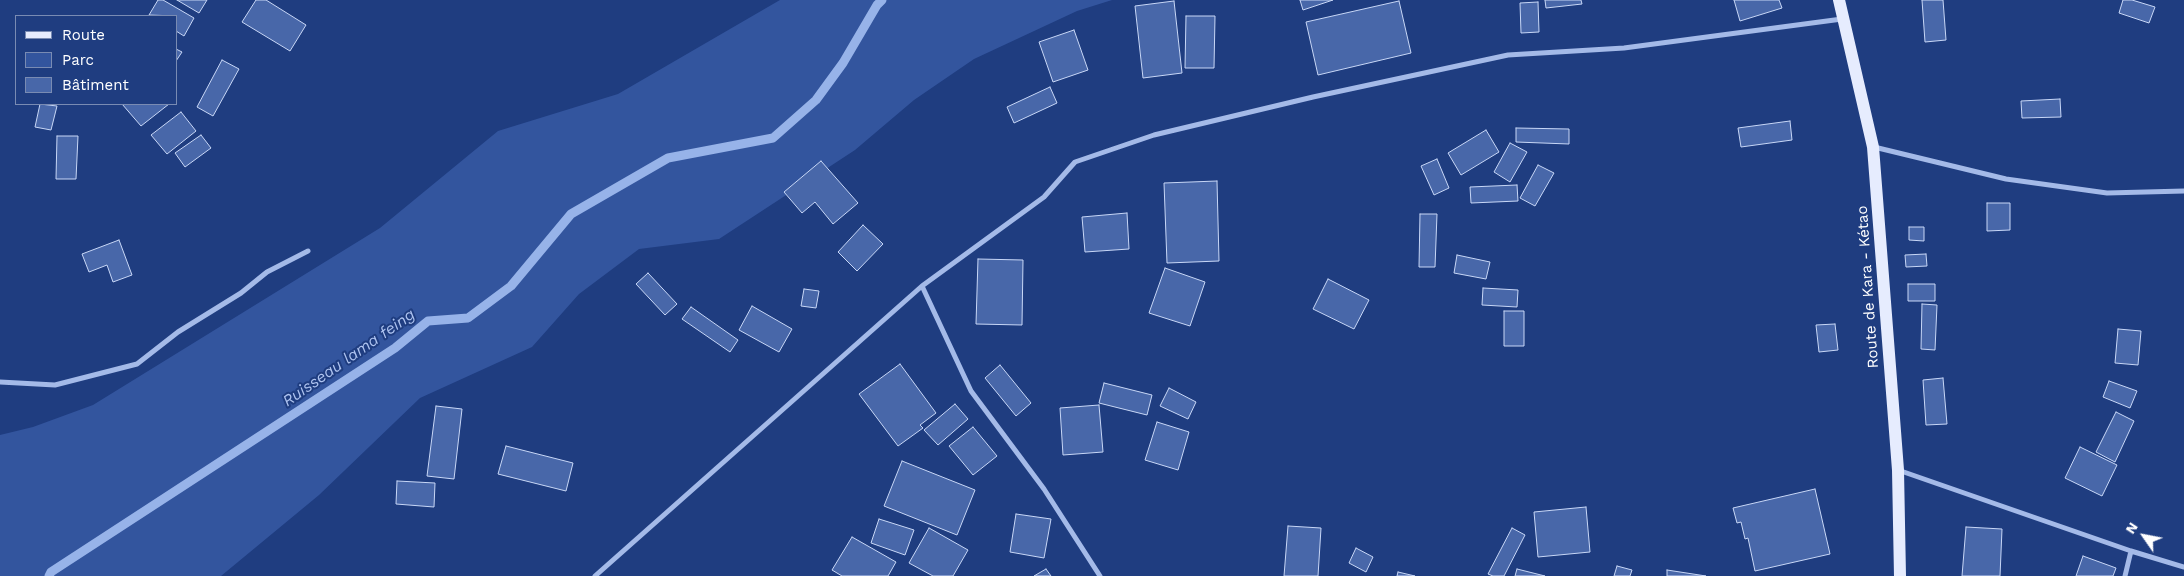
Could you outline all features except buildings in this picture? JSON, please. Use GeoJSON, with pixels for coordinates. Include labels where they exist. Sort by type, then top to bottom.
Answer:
{"type":"FeatureCollection","features":[{"type":"Feature","properties":{"kind":"main road","name":"Route de Kara - Kétao"},"geometry":{"type":"LineString","coordinates":[[1839,0],[1873,147],[1898,470],[1900,576]]}},
{"type":"Feature","properties":{"kind":"street"},"geometry":{"type":"LineString","coordinates":[[595,576],[922,286],[1044,197],[1075,162],[1154,135],[1313,96],[1508,55],[1624,48],[1842,19]]}},
{"type":"Feature","properties":{"kind":"street"},"geometry":{"type":"LineString","coordinates":[[1873,147],[2006,179],[2107,193],[2184,191]]}},
{"type":"Feature","properties":{"kind":"street"},"geometry":{"type":"LineString","coordinates":[[0,382],[55,385],[137,364],[178,332],[241,294],[267,272],[308,251]]}},
{"type":"Feature","properties":{"kind":"street"},"geometry":{"type":"LineString","coordinates":[[922,286],[971,391],[1044,489],[1100,576]]}},
{"type":"Feature","properties":{"kind":"street"},"geometry":{"type":"LineString","coordinates":[[1898,470],[2131,551],[2184,567]]}},
{"type":"Feature","properties":{"kind":"street"},"geometry":{"type":"LineString","coordinates":[[2125,576],[2131,551]]}},
{"type":"Feature","properties":{"kind":"green space"},"geometry":{"type":"Polygon","coordinates":[[[780,0],[1112,0],[1077,11],[974,59],[914,100],[855,150],[719,239],[639,249],[579,294],[532,347],[420,398],[319,495],[221,576],[0,576],[0,435],[33,427],[93,405],[380,228],[498,131],[618,94],[780,0]]]}},
{"type":"Feature","properties":{"kind":"waterway","name":"Ruisseau lama feing"},"geometry":{"type":"LineString","coordinates":[[49,576],[51,572],[395,348],[428,321],[468,318],[511,286],[571,214],[668,158],[773,138],[816,100],[843,63],[877,5],[882,0]]}}]}
